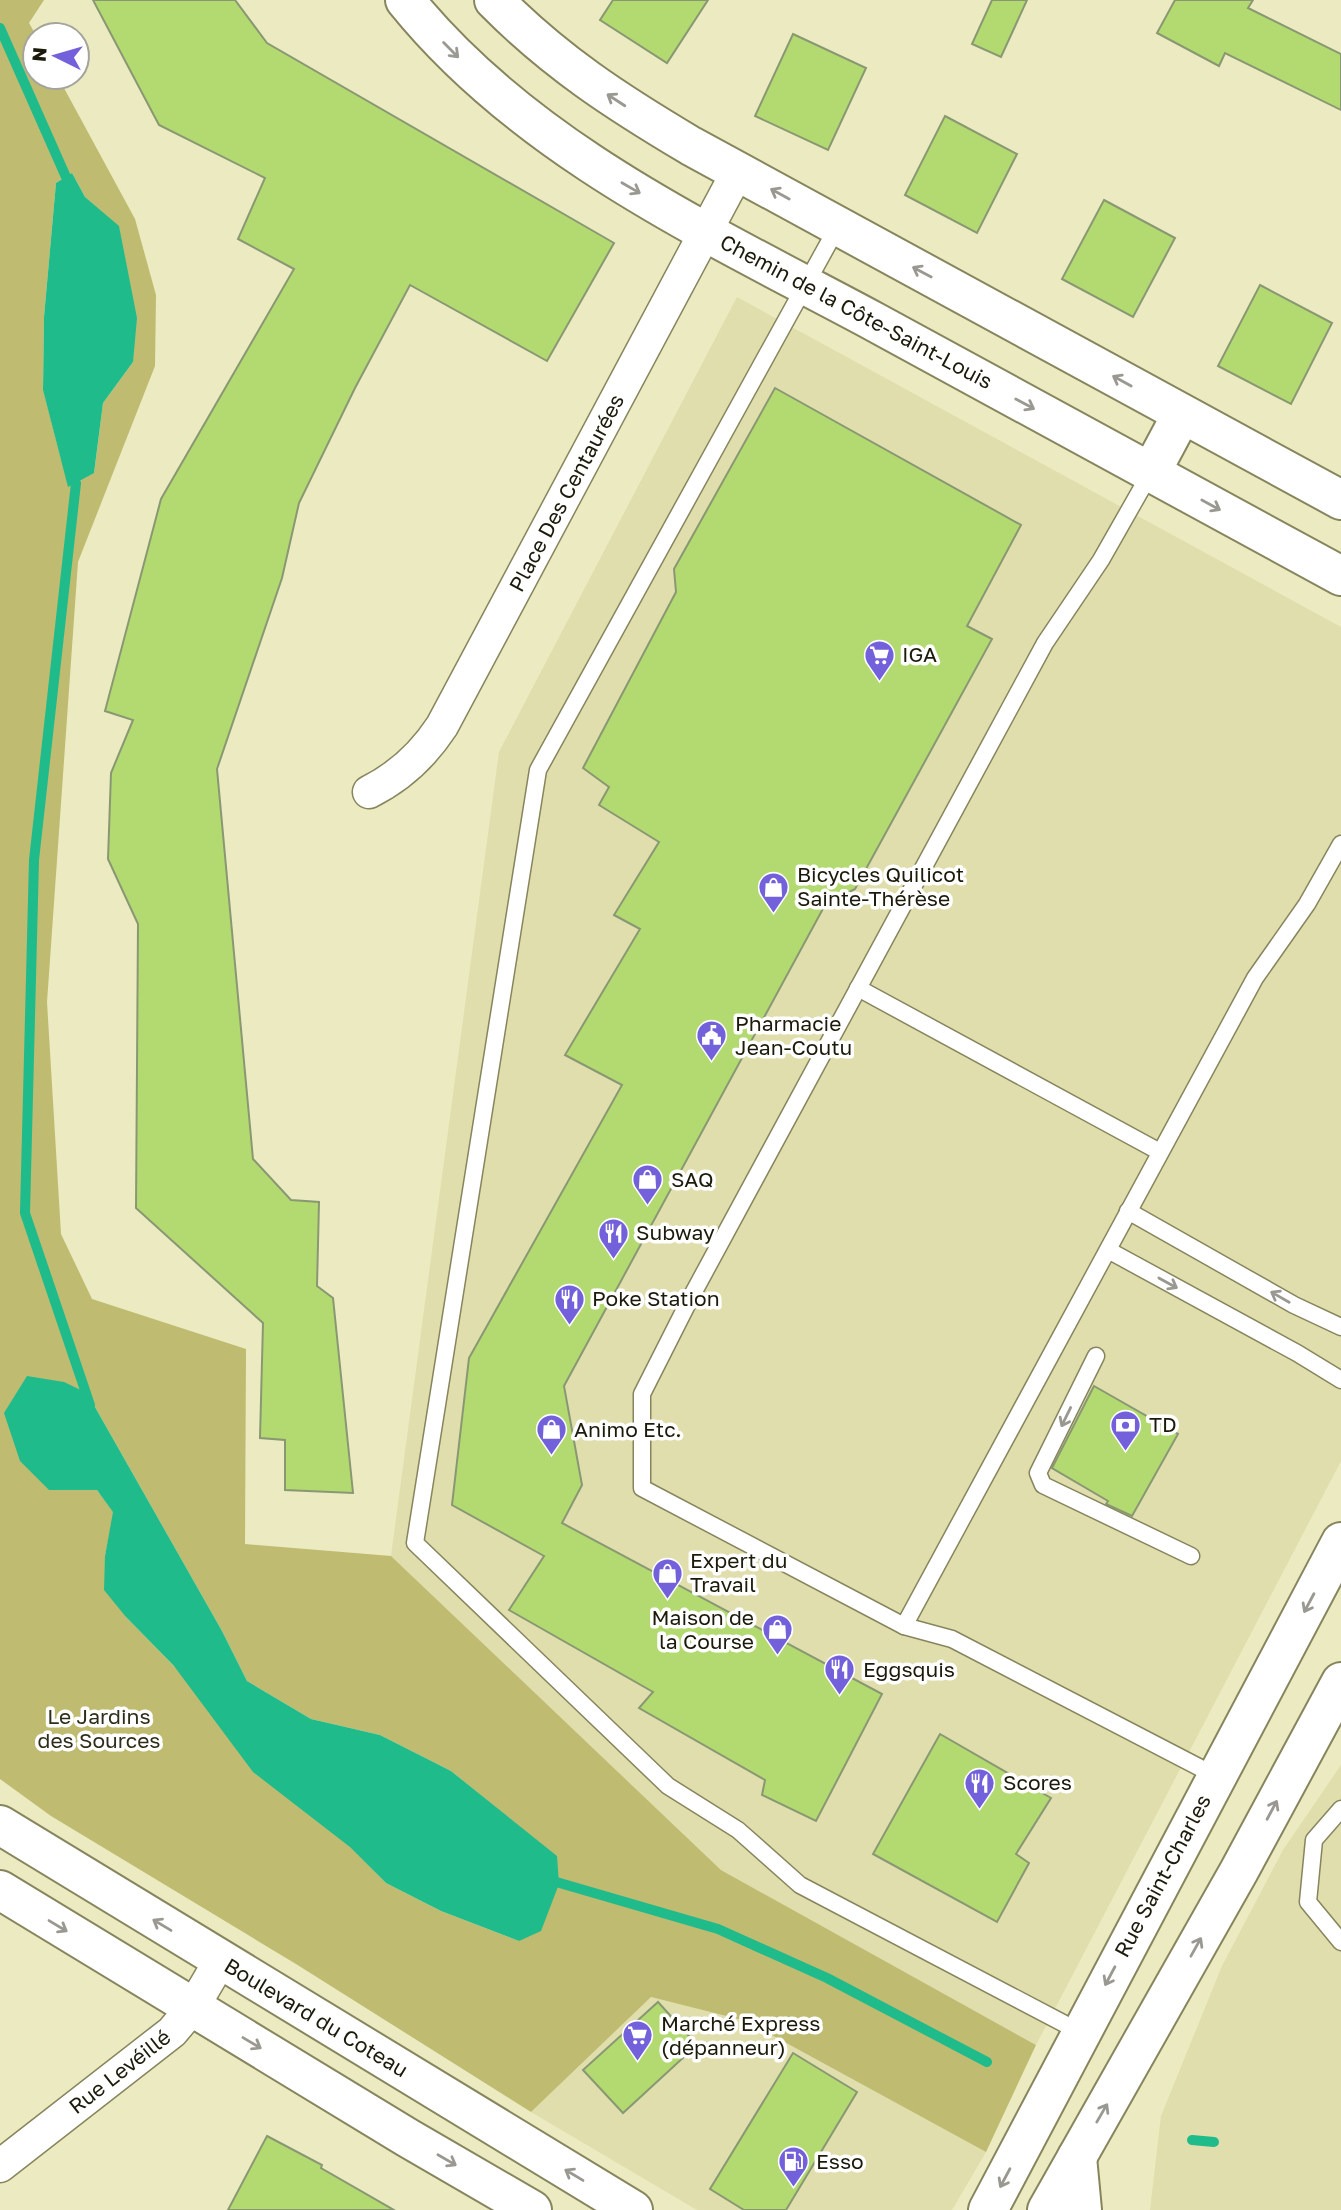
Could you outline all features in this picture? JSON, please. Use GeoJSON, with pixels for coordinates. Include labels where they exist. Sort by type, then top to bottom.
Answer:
{"type":"FeatureCollection","features":[{"type":"Feature","properties":{"kind":"main road","name":"Chemin de la Côte-Saint-Louis"},"geometry":{"type":"LineString","coordinates":[[405,0],[464,62],[512,107],[594,166],[707,232],[1341,576]]}},
{"type":"Feature","properties":{"kind":"main road"},"geometry":{"type":"LineString","coordinates":[[494,0],[535,40],[592,85],[691,146],[1341,500]]}},
{"type":"Feature","properties":{"kind":"main road"},"geometry":{"type":"LineString","coordinates":[[1151,472],[1182,414]]}},
{"type":"Feature","properties":{"kind":"main road","name":"Rue Saint-Charles"},"geometry":{"type":"LineString","coordinates":[[988,2210],[1341,1542]]}},
{"type":"Feature","properties":{"kind":"main road"},"geometry":{"type":"LineString","coordinates":[[1047,2210],[1239,1871],[1341,1682]]}},
{"type":"Feature","properties":{"kind":"main road","name":"Boulevard du Coteau"},"geometry":{"type":"LineString","coordinates":[[0,1825],[633,2210]]}},
{"type":"Feature","properties":{"kind":"main road"},"geometry":{"type":"LineString","coordinates":[[0,1890],[408,2138],[532,2210]]}},
{"type":"Feature","properties":{"kind":"main road"},"geometry":{"type":"LineString","coordinates":[[1077,2157],[1082,2210]]}},
{"type":"Feature","properties":{"kind":"street","name":"Place Des Centaurées"},"geometry":{"type":"LineString","coordinates":[[369,792],[407,767],[442,726],[738,172]]}},
{"type":"Feature","properties":{"kind":"street","name":"Rue Levéillé"},"geometry":{"type":"LineString","coordinates":[[0,2166],[172,2032],[194,2007],[220,1961]]}},
{"type":"Feature","properties":{"kind":"lane"},"geometry":{"type":"LineString","coordinates":[[838,226],[538,770],[415,1543],[667,1786],[738,1830],[800,1885],[1080,2032]]}},
{"type":"Feature","properties":{"kind":"lane"},"geometry":{"type":"LineString","coordinates":[[1151,472],[1101,560],[1045,643],[690,1299],[642,1394],[642,1488],[904,1626],[952,1639],[1216,1776]]}},
{"type":"Feature","properties":{"kind":"lane"},"geometry":{"type":"LineString","coordinates":[[904,1626],[1255,978],[1307,904],[1341,844]]}},
{"type":"Feature","properties":{"kind":"lane"},"geometry":{"type":"LineString","coordinates":[[858,988],[1160,1152]]}},
{"type":"Feature","properties":{"kind":"lane"},"geometry":{"type":"LineString","coordinates":[[1128,1211],[1294,1305],[1341,1326]]}},
{"type":"Feature","properties":{"kind":"lane"},"geometry":{"type":"LineString","coordinates":[[1108,1250],[1297,1353],[1341,1381]]}},
{"type":"Feature","properties":{"kind":"lane"},"geometry":{"type":"LineString","coordinates":[[1096,1356],[1038,1473],[1042,1485],[1191,1556]]}},
{"type":"Feature","properties":{"kind":"lane"},"geometry":{"type":"LineString","coordinates":[[1341,1810],[1314,1840],[1308,1902],[1341,1942]]}},
{"type":"Feature","properties":{"kind":"shaded area"},"geometry":{"type":"Polygon","coordinates":[[[72,173],[85,197],[119,226],[137,318],[133,362],[103,403],[94,473],[68,487],[43,390],[44,317],[56,183],[72,173]]]}},
{"type":"Feature","properties":{"kind":"shaded area"},"geometry":{"type":"Polygon","coordinates":[[[737,297],[1341,627],[1341,1461],[1036,2045],[721,1870],[391,1556],[499,752],[737,297]]]}},
{"type":"Feature","properties":{"kind":"shaded area"},"geometry":{"type":"Polygon","coordinates":[[[27,1376],[64,1382],[87,1393],[222,1631],[247,1681],[311,1719],[380,1735],[451,1771],[557,1856],[559,1884],[541,1931],[519,1941],[441,1911],[386,1883],[350,1847],[253,1772],[174,1666],[126,1617],[104,1590],[105,1556],[113,1512],[97,1490],[49,1490],[20,1461],[4,1413],[27,1376]]]}},
{"type":"Feature","properties":{"kind":"shaded area"},"geometry":{"type":"Polygon","coordinates":[[[1341,1765],[1341,2210],[1150,2210],[1161,2116],[1222,1966],[1283,1850],[1341,1765]]]}},
{"type":"Feature","properties":{"kind":"shaded area"},"geometry":{"type":"Polygon","coordinates":[[[651,1997],[746,2021],[986,2152],[952,2210],[697,2210],[531,2112],[651,1997]]]}},
{"type":"Feature","properties":{"kind":"green space","name":"Le Jardins des Sources"},"geometry":{"type":"Polygon","coordinates":[[[0,0],[44,0],[30,21],[21,21],[21,91],[66,91],[135,219],[156,295],[155,366],[78,562],[47,1002],[61,1234],[92,1299],[246,1349],[245,1544],[391,1556],[721,1870],[1036,2045],[986,2152],[746,2021],[651,1997],[531,2112],[296,1964],[51,1816],[0,1779],[0,0]],[[72,173],[56,183],[44,317],[43,389],[61,459],[94,473],[103,403],[133,362],[119,227],[85,197],[72,173]],[[87,1393],[49,1490],[97,1490],[114,1512],[105,1556],[126,1617],[386,1883],[441,1911],[519,1941],[559,1884],[556,1856],[451,1771],[380,1735],[311,1719],[247,1681],[222,1631],[87,1393]]]}},
{"type":"Feature","properties":{"kind":"building"},"geometry":{"type":"Polygon","coordinates":[[[93,0],[235,0],[267,43],[614,243],[547,361],[410,285],[355,388],[299,503],[282,578],[217,769],[253,1159],[291,1200],[319,1202],[317,1286],[333,1298],[353,1493],[285,1490],[285,1440],[260,1438],[263,1323],[136,1208],[138,924],[108,859],[111,773],[133,720],[105,711],[161,499],[294,269],[238,239],[265,178],[159,125],[93,0]]]}},
{"type":"Feature","properties":{"kind":"building"},"geometry":{"type":"Polygon","coordinates":[[[613,0],[708,0],[667,63],[600,20],[613,0]]]}},
{"type":"Feature","properties":{"kind":"building"},"geometry":{"type":"Polygon","coordinates":[[[992,0],[1027,0],[1001,57],[972,44],[992,0]]]}},
{"type":"Feature","properties":{"kind":"building"},"geometry":{"type":"Polygon","coordinates":[[[1175,0],[1253,0],[1248,8],[1341,54],[1341,110],[1225,53],[1219,66],[1157,33],[1175,0]]]}},
{"type":"Feature","properties":{"kind":"building"},"geometry":{"type":"Polygon","coordinates":[[[793,34],[866,68],[828,150],[755,116],[793,34]]]}},
{"type":"Feature","properties":{"kind":"building"},"geometry":{"type":"Polygon","coordinates":[[[945,116],[1017,154],[977,233],[905,195],[945,116]]]}},
{"type":"Feature","properties":{"kind":"building"},"geometry":{"type":"Polygon","coordinates":[[[1104,200],[1175,238],[1133,317],[1062,279],[1104,200]]]}},
{"type":"Feature","properties":{"kind":"building"},"geometry":{"type":"Polygon","coordinates":[[[1260,285],[1332,323],[1291,404],[1218,366],[1260,285]]]}},
{"type":"Feature","properties":{"kind":"building"},"geometry":{"type":"Polygon","coordinates":[[[775,388],[1021,525],[967,626],[992,639],[855,889],[825,905],[564,1386],[582,1485],[562,1523],[882,1694],[816,1821],[762,1795],[765,1780],[639,1708],[653,1692],[509,1610],[544,1556],[452,1505],[469,1358],[622,1085],[565,1055],[640,929],[614,915],[659,842],[599,805],[609,787],[583,768],[676,592],[674,569],[775,388]]]}},
{"type":"Feature","properties":{"kind":"building"},"geometry":{"type":"Polygon","coordinates":[[[1094,1386],[1178,1434],[1132,1516],[1106,1504],[1108,1501],[1052,1468],[1094,1386]]]}},
{"type":"Feature","properties":{"kind":"building"},"geometry":{"type":"Polygon","coordinates":[[[940,1734],[1051,1798],[1016,1854],[1029,1863],[997,1922],[873,1854],[940,1734]]]}},
{"type":"Feature","properties":{"kind":"building"},"geometry":{"type":"Polygon","coordinates":[[[658,2002],[697,2045],[623,2113],[583,2070],[658,2002]]]}},
{"type":"Feature","properties":{"kind":"building"},"geometry":{"type":"Polygon","coordinates":[[[793,2053],[857,2092],[786,2210],[744,2210],[710,2189],[793,2053]]]}},
{"type":"Feature","properties":{"kind":"building"},"geometry":{"type":"Polygon","coordinates":[[[267,2136],[322,2165],[321,2168],[394,2210],[228,2210],[267,2136]]]}},
{"type":"Feature","properties":{"kind":"waterway"},"geometry":{"type":"LineString","coordinates":[[0,28],[66,177]]}},
{"type":"Feature","properties":{"kind":"waterway"},"geometry":{"type":"LineString","coordinates":[[76,483],[34,860],[25,1213],[90,1405]]}},
{"type":"Feature","properties":{"kind":"waterway"},"geometry":{"type":"LineString","coordinates":[[546,1879],[718,1929],[827,1978],[987,2062]]}},
{"type":"Feature","properties":{"kind":"waterway"},"geometry":{"type":"LineString","coordinates":[[1192,2140],[1214,2142]]}},
{"type":"Feature","properties":{"kind":"place","name":"IGA"},"geometry":{"type":"Point","coordinates":[879,682]}},
{"type":"Feature","properties":{"kind":"place","name":"Bicycles Quilicot Sainte-Thérèse"},"geometry":{"type":"Point","coordinates":[774,914]}},
{"type":"Feature","properties":{"kind":"place","name":"Pharmacie Jean-Coutu"},"geometry":{"type":"Point","coordinates":[712,1063]}},
{"type":"Feature","properties":{"kind":"place","name":"SAQ"},"geometry":{"type":"Point","coordinates":[648,1207]}},
{"type":"Feature","properties":{"kind":"place","name":"Subway"},"geometry":{"type":"Point","coordinates":[613,1260]}},
{"type":"Feature","properties":{"kind":"place","name":"Poke Station"},"geometry":{"type":"Point","coordinates":[569,1326]}},
{"type":"Feature","properties":{"kind":"place","name":"TD"},"geometry":{"type":"Point","coordinates":[1126,1452]}},
{"type":"Feature","properties":{"kind":"place","name":"Animo Etc."},"geometry":{"type":"Point","coordinates":[551,1457]}},
{"type":"Feature","properties":{"kind":"place","name":"Expert du Travail"},"geometry":{"type":"Point","coordinates":[667,1600]}},
{"type":"Feature","properties":{"kind":"place","name":"Maison de la Course"},"geometry":{"type":"Point","coordinates":[777,1657]}},
{"type":"Feature","properties":{"kind":"place","name":"Eggsquis"},"geometry":{"type":"Point","coordinates":[840,1697]}},
{"type":"Feature","properties":{"kind":"place","name":"Scores"},"geometry":{"type":"Point","coordinates":[980,1810]}},
{"type":"Feature","properties":{"kind":"place","name":"Marché Express (dépanneur)"},"geometry":{"type":"Point","coordinates":[638,2063]}},
{"type":"Feature","properties":{"kind":"place","name":"Esso"},"geometry":{"type":"Point","coordinates":[793,2189]}}]}
